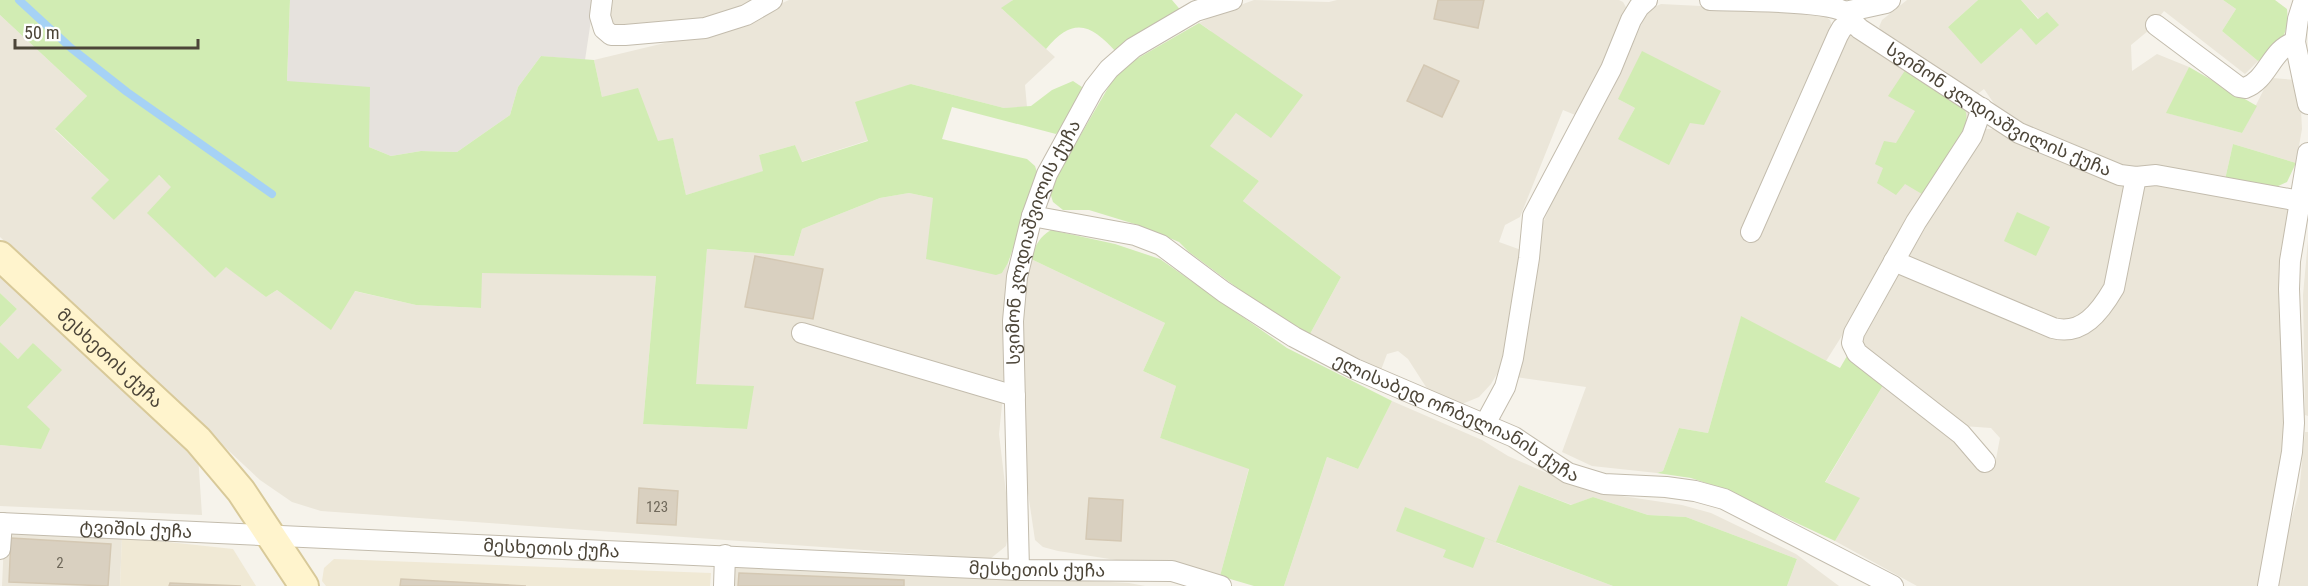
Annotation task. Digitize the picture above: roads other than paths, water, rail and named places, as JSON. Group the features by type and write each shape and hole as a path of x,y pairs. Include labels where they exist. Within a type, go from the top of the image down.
{"street":[{"path":"602,0 600,16 604,29 610,35 625,36 705,28 746,15 772,0"},
{"name":"სვიმონ კლდიაშვილის ქუჩა","path":"1018,570 1013,321 1017,277 1032,216 1047,174 1094,88 1109,69 1133,48 1196,11 1232,0"},
{"path":"1485,424 1505,387 1513,358 1529,258 1533,216 1611,69 1631,20 1639,7 1647,0"},
{"name":"სვიმონ კლდიაშვილის ქუჩა","path":"1710,0 1821,4 1848,17 2019,133 2120,175 2136,177 2156,175 2300,201"},
{"path":"1751,232 1848,17 1890,0"},
{"path":"2304,0 2295,42 2308,104"},
{"path":"2156,25 2239,87 2245,88 2258,80 2281,49 2295,42"},
{"path":"1982,108 1972,136 1916,222 1854,333 1852,343 1857,353 1961,434 1985,462"},
{"path":"2268,586 2287,482 2301,424 2289,289 2290,261 2308,153"},
{"path":"1894,261 2053,328 2066,332 2078,328 2105,304 2114,288 2136,177"},
{"name":"ელისაბედ ორბელიანის ქუჩა","path":"1032,216 1135,235 1161,245 1224,292 1294,337 1355,369 1514,437 1568,473 1604,484 1666,487 1695,491 1724,500 1893,586"},
{"name":"მესხეთის ქუჩა","path":"0,256 198,440 241,490 272,536 1018,570 1172,570 1221,586"},
{"path":"802,333 1015,396"},
{"path":"0,549 1,523"},
{"name":"ტვიშის ქუჩა","path":"1,523 272,536"},
{"path":"272,536 304,586"},
{"path":"724,586 725,555"}],"waterway":[{"path":"19,0 71,48 127,92 272,194"}]}
